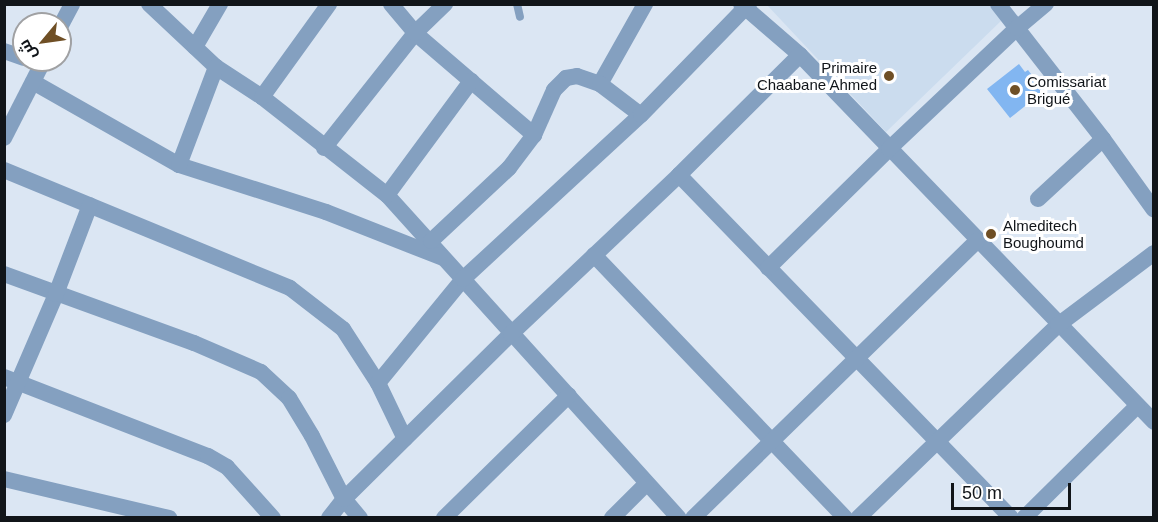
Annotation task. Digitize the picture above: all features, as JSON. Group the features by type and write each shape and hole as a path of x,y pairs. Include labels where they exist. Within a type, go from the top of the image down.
{"street":[{"path":"149,4 216,67 262,97 324,148 387,195 679,518"},
{"path":"195,47 220,4"},
{"path":"262,97 329,4"},
{"path":"391,4 415,33 534,135"},
{"path":"324,148 415,33 446,4"},
{"path":"600,84 645,4"},
{"path":"998,4 1103,139 1154,210"},
{"path":"768,268 1017,28 1046,4"},
{"path":"378,383 463,279 641,115 746,5 800,55 1058,326 1154,422"},
{"path":"329,518 344,499 511,334 679,175 800,55"},
{"path":"179,165 216,67"},
{"path":"4,138 33,82 36,72"},
{"path":"431,241 509,168 534,135 554,90 566,78 577,76 600,84 641,115"},
{"path":"387,195 471,81"},
{"path":"33,82 179,165 326,212 446,260"},
{"path":"1038,199 1103,139"},
{"path":"4,170 290,288 343,329 378,383 405,440"},
{"path":"679,175 1011,518"},
{"path":"4,415 12,380 56,294 90,205"},
{"path":"693,518 977,241"},
{"path":"858,518 1058,326 1154,253"},
{"path":"594,255 845,518"},
{"path":"4,274 194,343 261,372 289,398 312,436 344,499 360,518"},
{"path":"12,380 208,456 227,466 273,518"},
{"path":"444,518 569,396"},
{"path":"1024,518 1137,406"},
{"path":"4,479 169,518"},
{"path":"612,518 646,484"}],"lane":[{"path":"518,4 520,17"}],"shaded area":[{"name":"Primaire Chaabane Ahmed","path":"767,5 989,5 1002,20 886,132"}],"building":[{"name":"Comissariat Brigué","path":"1019,64 1025,72 1028,70 1044,91 1010,118 987,89"}],"place":[{"name":"Primaire Chaabane Ahmed","path":"889,76"},
{"name":"Comissariat Brigué","path":"1015,90"},
{"name":"Almeditech Boughoumd","path":"991,234"}]}
